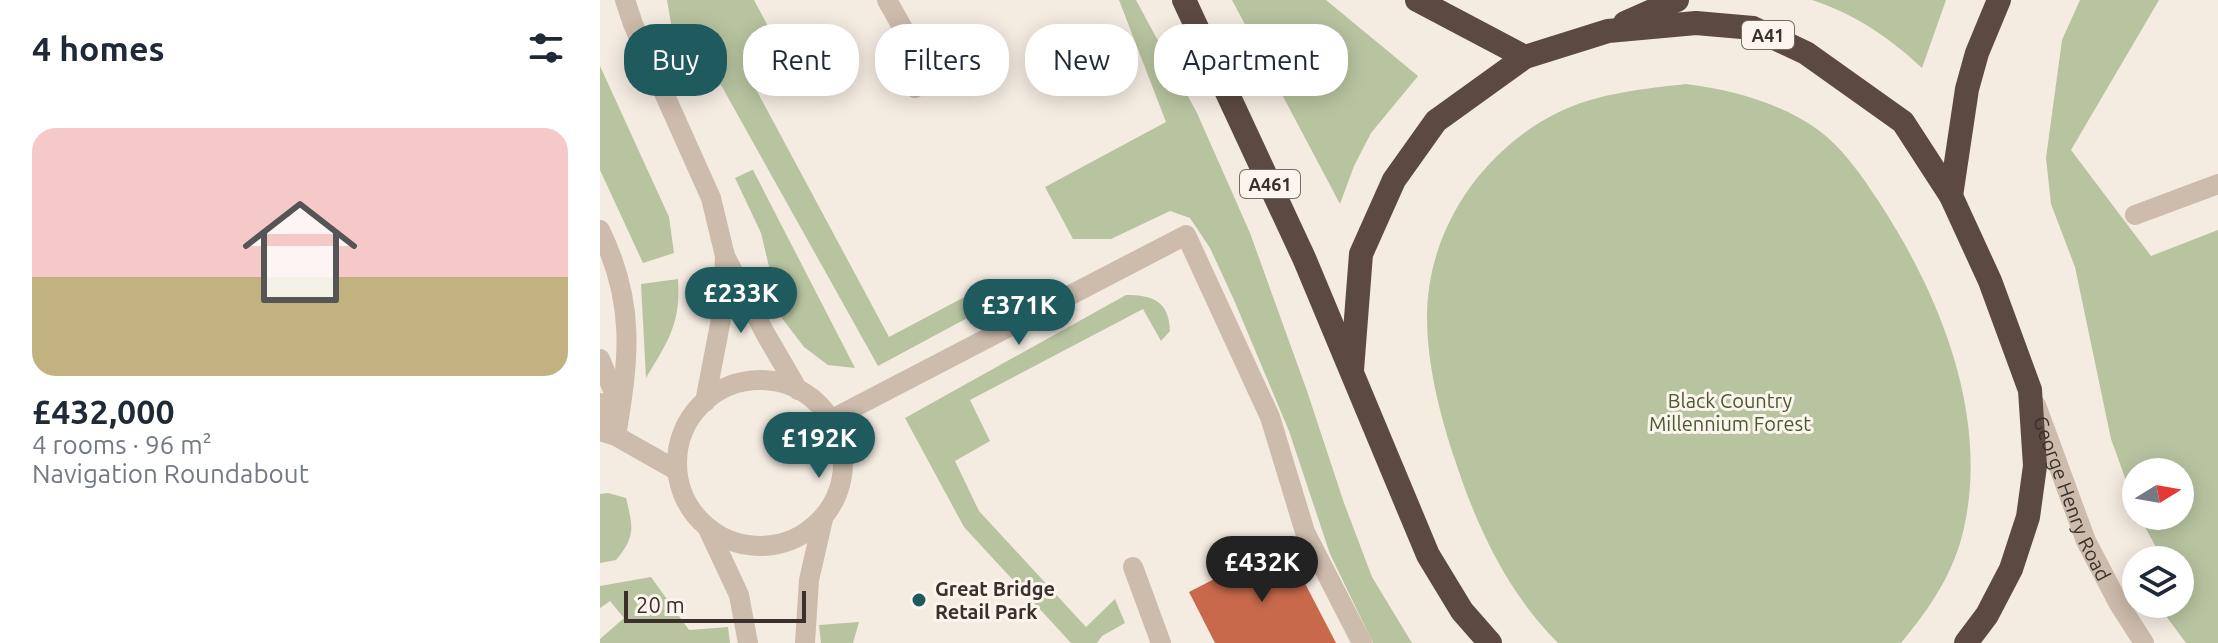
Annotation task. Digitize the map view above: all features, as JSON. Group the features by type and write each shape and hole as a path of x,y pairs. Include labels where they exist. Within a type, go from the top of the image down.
{"highway":[{"name":"A461","path":"1184,0 1304,258 1352,370"},
{"path":"1417,0 1525,57"},
{"name":"A41","path":"1490,643 1462,611 1428,555 1352,370 1361,254 1394,180 1436,121 1525,57 1608,31 1677,0"},
{"path":"1951,196 1967,89 1977,53 1999,0"},
{"name":"A41","path":"1608,31 1696,23 1753,28 1806,53 1903,122 1951,196 1990,281 2030,390 2035,466 2028,517 2011,569 1987,615 1966,643"}],"street":[{"path":"625,0 633,24"},
{"path":"633,24 635,0"},
{"path":"887,0 900,24"},
{"path":"665,96 711,198 725,256 798,390"},
{"path":"2135,215 2218,184"},
{"path":"600,230 625,297 627,359 610,405 608,433 676,470"},
{"path":"832,419 1186,235 1270,417 1305,532 1362,643"},
{"path":"705,402 722,314 725,256"},
{"path":"600,359 610,405"},
{"path":"805,643 809,580 823,519 837,496 844,470 842,444 832,419 815,399 766,379 737,382 712,394 691,415 679,441 676,470 683,497 699,521 722,539 750,547 778,545 803,535 823,519"},
{"name":"George Henry Road","path":"2030,390 2086,541 2119,604 2144,643"},
{"path":"708,528 739,595 748,643"},
{"path":"1133,567 1161,643"}],"green space":[{"path":"667,0 754,0 767,24 743,24 743,96 760,96 889,337 989,284 989,301 971,316 878,366 727,96 727,24 671,24"},
{"path":"1119,0 1136,0 1154,33 1154,91 1138,49 1138,24 1128,24"},
{"path":"1232,0 1326,0 1418,76 1371,133 1340,204 1283,96 1348,96 1348,24 1245,24"},
{"path":"1812,0 1946,0 1922,68 1871,28 1843,12"},
{"path":"2080,0 2159,0 2071,150 2151,256 2218,230 2218,643 2186,643 2167,618 2194,618 2194,546 2155,546 2147,530 2194,530 2194,458 2122,458 2122,469 2111,439 2075,267 2051,204 2046,158 2062,40"},
{"path":"600,66 669,217 674,253 643,263 600,170"},
{"name":"Black Country Millennium Forest","path":"1686,84 1771,104 1817,129 1835,145 1879,202 1901,238 1939,316 1964,400 1970,442 1970,485 1964,528 1954,560 1931,603 1901,643 1558,643 1523,602 1509,580 1484,534 1464,485 1440,408 1428,335 1429,285 1448,225 1482,172 1530,129 1557,113 1620,93"},
{"path":"1156,96 1188,96 1250,233 1372,577 1412,643 1373,643 1330,554 1289,431 1234,300 1210,248 1190,218 1170,211 1111,239 1073,239 1045,187 1166,122"},
{"path":"753,170 855,368 828,365 804,347 781,317 761,233 735,178"},
{"path":"678,279 675,320 667,342 646,378 641,284"},
{"path":"1126,295 1152,298 1163,306 1170,331 1161,341 1143,309 970,400 990,441 955,461 979,511 1086,627 1115,599 1125,623 1102,636 1097,643 1071,643 964,527 905,418"},
{"path":"600,494 626,498 631,531 627,544 616,560 600,563"},
{"path":"651,577 689,630 728,627 730,643 600,643 600,639 624,618 610,601 600,608 600,586"},
{"path":"859,622 853,643 821,643 819,625"}],"building":[{"path":"1284,543 1336,643 1215,643 1189,592"}],"place":[{"name":"Great Bridge Retail Park","path":"919,600"}]}
